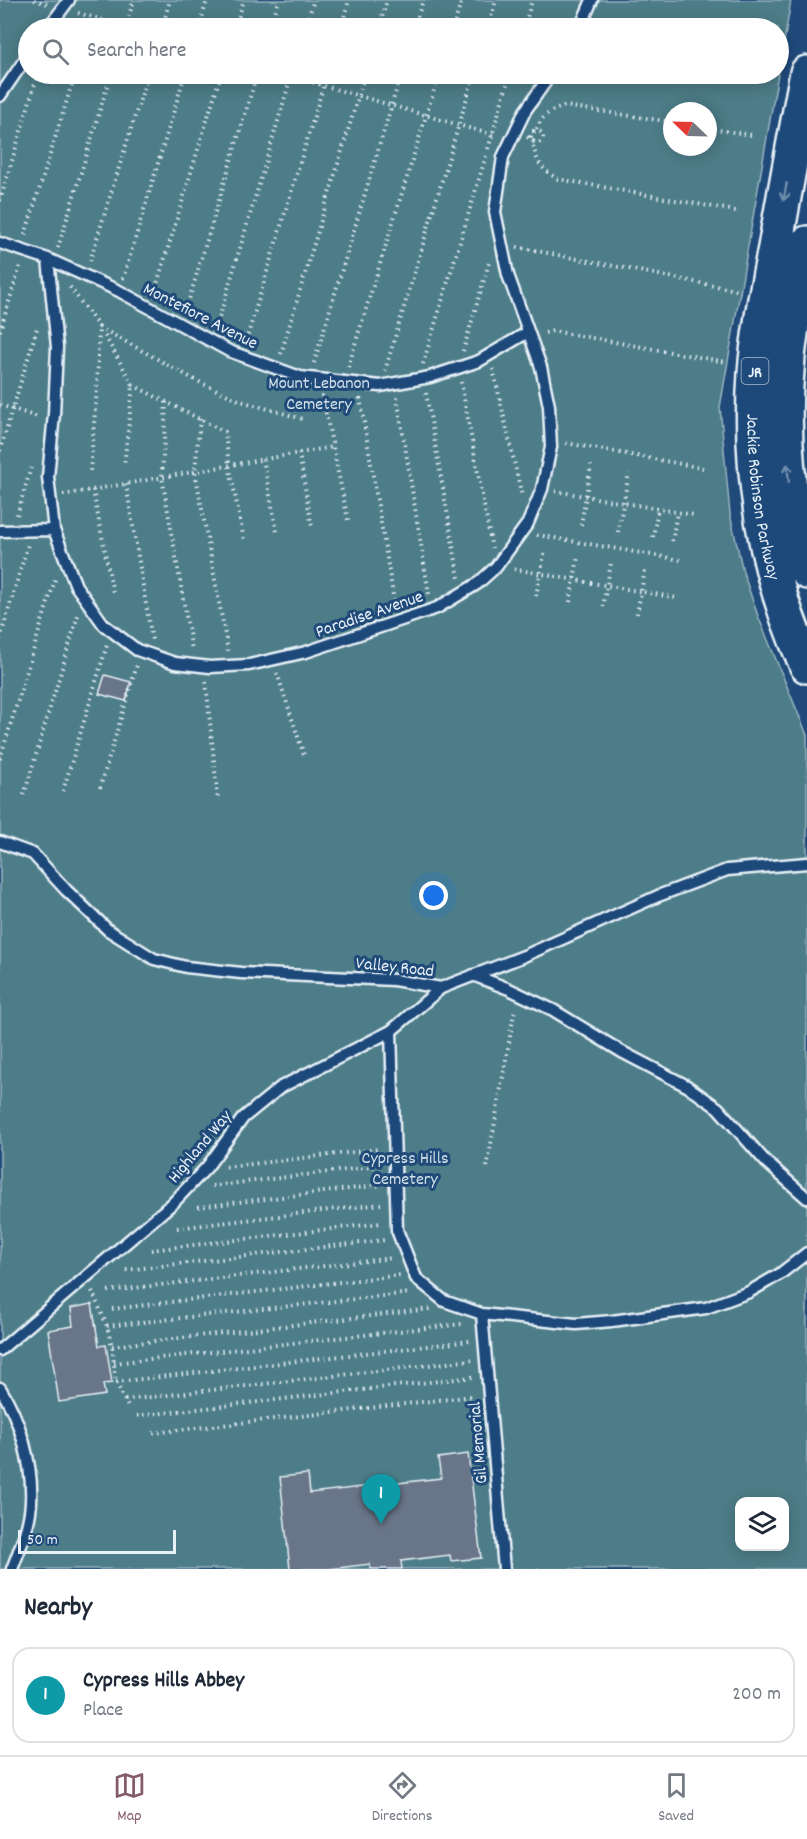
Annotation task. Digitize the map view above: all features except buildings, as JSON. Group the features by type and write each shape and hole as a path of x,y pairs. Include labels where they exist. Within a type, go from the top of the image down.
{"highway":[{"name":"Jackie Robinson Parkway","path":"807,73 758,346 753,432 755,466 770,556 782,600 807,666"},
{"name":"Jackie Robinson Parkway","path":"807,243 788,356 785,423 791,502 807,572"}],"lane":[{"path":"584,18 592,0"},
{"path":"56,18 66,4"},
{"path":"0,96 18,70"},
{"name":"Paradise Avenue","path":"51,260 57,347 54,422 48,477 54,530 76,586 104,625 141,651 175,663 231,666 249,665 306,652 431,610 477,584 496,567 525,527 542,489 551,440 549,406 541,368 508,275 495,212 503,157 525,111 544,84"},
{"name":"Montefiore Avenue","path":"0,243 51,260 119,291 212,342 242,356 300,377 380,386 394,384 458,368 529,335"},
{"path":"0,531 54,530"},
{"name":"Valley Road","path":"0,842 33,854 108,930 154,959 186,968 241,973 394,980 441,988 524,956 658,896 727,870 807,863"},
{"path":"473,975 553,1010 622,1052 687,1086 718,1108 766,1162 807,1197"},
{"name":"Highland Way","path":"0,1350 173,1203 204,1170 243,1118 281,1087 392,1031 441,988"},
{"path":"392,1031 397,1221 416,1278 444,1301 482,1318 576,1324 706,1308 749,1292 780,1274 807,1253"},
{"name":"Gil Memorial","path":"482,1318 504,1569"},
{"path":"0,1388 9,1401 22,1438 29,1473 31,1503 22,1545 12,1569"}],"path":[{"path":"128,18 134,0"},
{"path":"165,18 171,0"},
{"path":"202,18 207,0"},
{"path":"238,18 244,0"},
{"path":"273,18 279,0"},
{"path":"308,18 314,0"},
{"path":"344,18 349,0"},
{"path":"381,18 387,0"},
{"path":"417,18 423,0"},
{"path":"456,18 462,0"},
{"path":"491,18 496,0"},
{"path":"527,18 532,0"},
{"path":"66,4 100,18"},
{"path":"0,201 35,84"},
{"path":"0,331 72,84"},
{"path":"51,260 108,84"},
{"path":"86,276 145,84"},
{"path":"119,291 182,84"},
{"path":"149,308 218,84"},
{"path":"181,325 254,84"},
{"path":"212,342 288,84"},
{"path":"321,84 511,141"},
{"path":"277,369 362,84"},
{"path":"348,520 333,447 314,379 398,84"},
{"path":"343,382 437,84"},
{"path":"380,386 471,84"},
{"path":"461,593 421,379 507,84"},
{"path":"242,356 324,85"},
{"path":"663,121 565,106 549,111 541,120 536,131 531,134 536,157 544,170 558,179 736,211"},
{"path":"717,129 751,135"},
{"path":"516,130 536,131 542,133 543,138 539,143 532,141 516,130"},
{"path":"498,231 458,368 496,567 677,598"},
{"path":"501,244 741,291"},
{"path":"0,451 51,284"},
{"path":"76,294 99,327 106,333 198,381 241,400 306,420"},
{"path":"90,472 99,327"},
{"path":"529,335 553,331 726,362"},
{"path":"98,336 106,333"},
{"path":"106,333 133,385 124,466"},
{"path":"490,355 525,527 681,560"},
{"path":"357,384 397,622"},
{"path":"394,384 431,610"},
{"path":"133,385 225,432 244,540"},
{"path":"166,402 162,477 200,666 218,800"},
{"path":"0,405 54,422"},
{"path":"200,419 195,471 231,666"},
{"path":"551,440 703,468"},
{"path":"50,497 333,447"},
{"path":"299,453 312,528"},
{"path":"263,459 277,532"},
{"path":"581,525 591,465"},
{"path":"12,531 32,468"},
{"path":"618,532 629,473"},
{"path":"126,484 155,656"},
{"path":"542,489 693,515"},
{"path":"93,490 113,593"},
{"path":"653,537 658,509"},
{"path":"672,541 677,513"},
{"path":"0,639 32,530"},
{"path":"536,596 545,549"},
{"path":"0,759 63,554"},
{"path":"570,602 578,557"},
{"path":"603,608 611,563"},
{"path":"637,614 645,570"},
{"path":"24,795 83,596"},
{"path":"63,790 111,631"},
{"path":"100,788 141,651"},
{"path":"273,660 303,755"},
{"path":"487,1167 517,993"},
{"path":"204,1170 395,1147"},
{"path":"186,1189 396,1164"},
{"path":"198,1207 396,1184"},
{"path":"177,1228 397,1202"},
{"path":"151,1250 397,1221"},
{"path":"126,1270 401,1238"},
{"path":"108,1291 408,1257"},
{"path":"111,1309 414,1273"},
{"path":"86,1277 107,1326 116,1382 128,1407"},
{"path":"107,1326 431,1290"},
{"path":"112,1346 458,1306"},
{"path":"114,1363 482,1318"},
{"path":"116,1382 484,1340"},
{"path":"124,1400 486,1358"},
{"path":"137,1416 487,1375"},
{"path":"153,1433 489,1394"}],"green space":[{"path":"0,0 791,0 788,18 18,18 18,84 776,84 720,407 730,514 743,572 758,616 807,735 807,1569 0,1569"}],"place":[{"name":"Cypress Hills Abbey","path":"381,1524"}],"park label":[{"name":"Mount Lebanon Cemetery","path":"319,392"},
{"name":"Cypress Hills Cemetery","path":"405,1167"}]}
